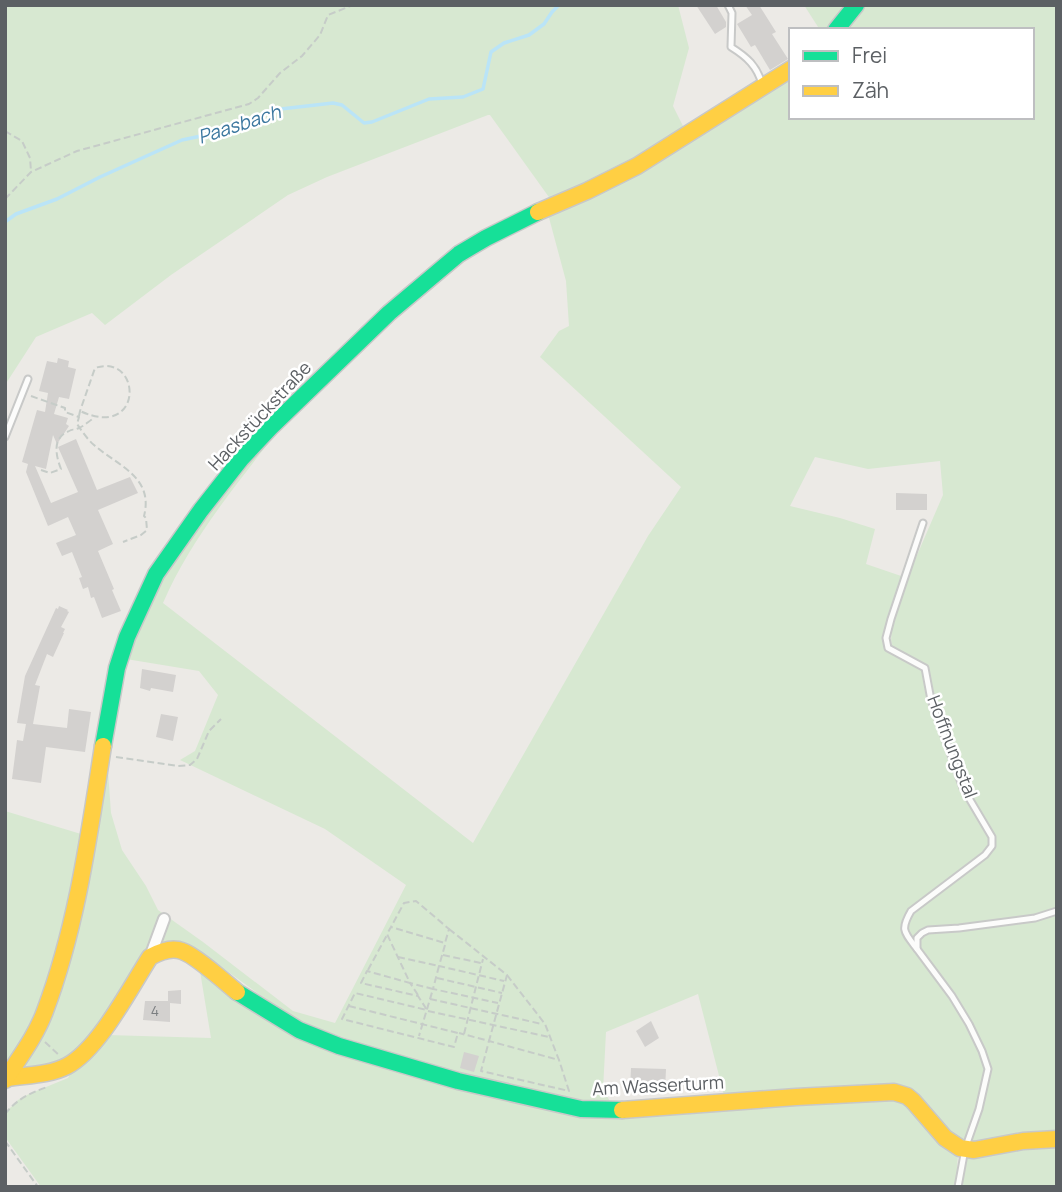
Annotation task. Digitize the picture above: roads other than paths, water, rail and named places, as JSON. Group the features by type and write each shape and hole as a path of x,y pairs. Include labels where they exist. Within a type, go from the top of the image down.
{"street":[{"path":"838,28 856,5"},
{"name":"Hackstückstraße","path":"6,1079 45,1012 68,937 85,863 117,668 127,637 156,574 201,510 241,459 270,428 389,313 460,254 499,232 637,166 789,70"},
{"path":"6,1079 69,1065 82,1055 94,1042 150,957 164,919"},
{"name":"Am Wasserturm","path":"150,957 170,950 181,950 190,954 239,993 299,1030 339,1046 458,1081 581,1110 660,1108 778,1098 894,1093 914,1101 945,1138 965,1149"},
{"path":"965,1149 1057,1139"}],"lane":[{"path":"728,5 732,13 731,47 744,55 759,71 763,87"},
{"path":"5,437 29,379"},
{"name":"Hoffnungstal","path":"917,949 904,931 904,923 911,911 985,855 992,846 992,837 963,788 931,700 925,668 888,648 886,638 891,619 923,523"},
{"path":"958,1187 965,1149 979,1109 988,1069 969,1024 917,949 917,938 928,930 1035,918 1057,911"}],"waterway":[{"name":"Paasbach","path":"5,222 16,214 57,199 182,140 225,131 272,110 333,103 342,105 364,123 429,99 463,97 483,89 491,52 504,43 529,35 544,24 559,5"}]}
